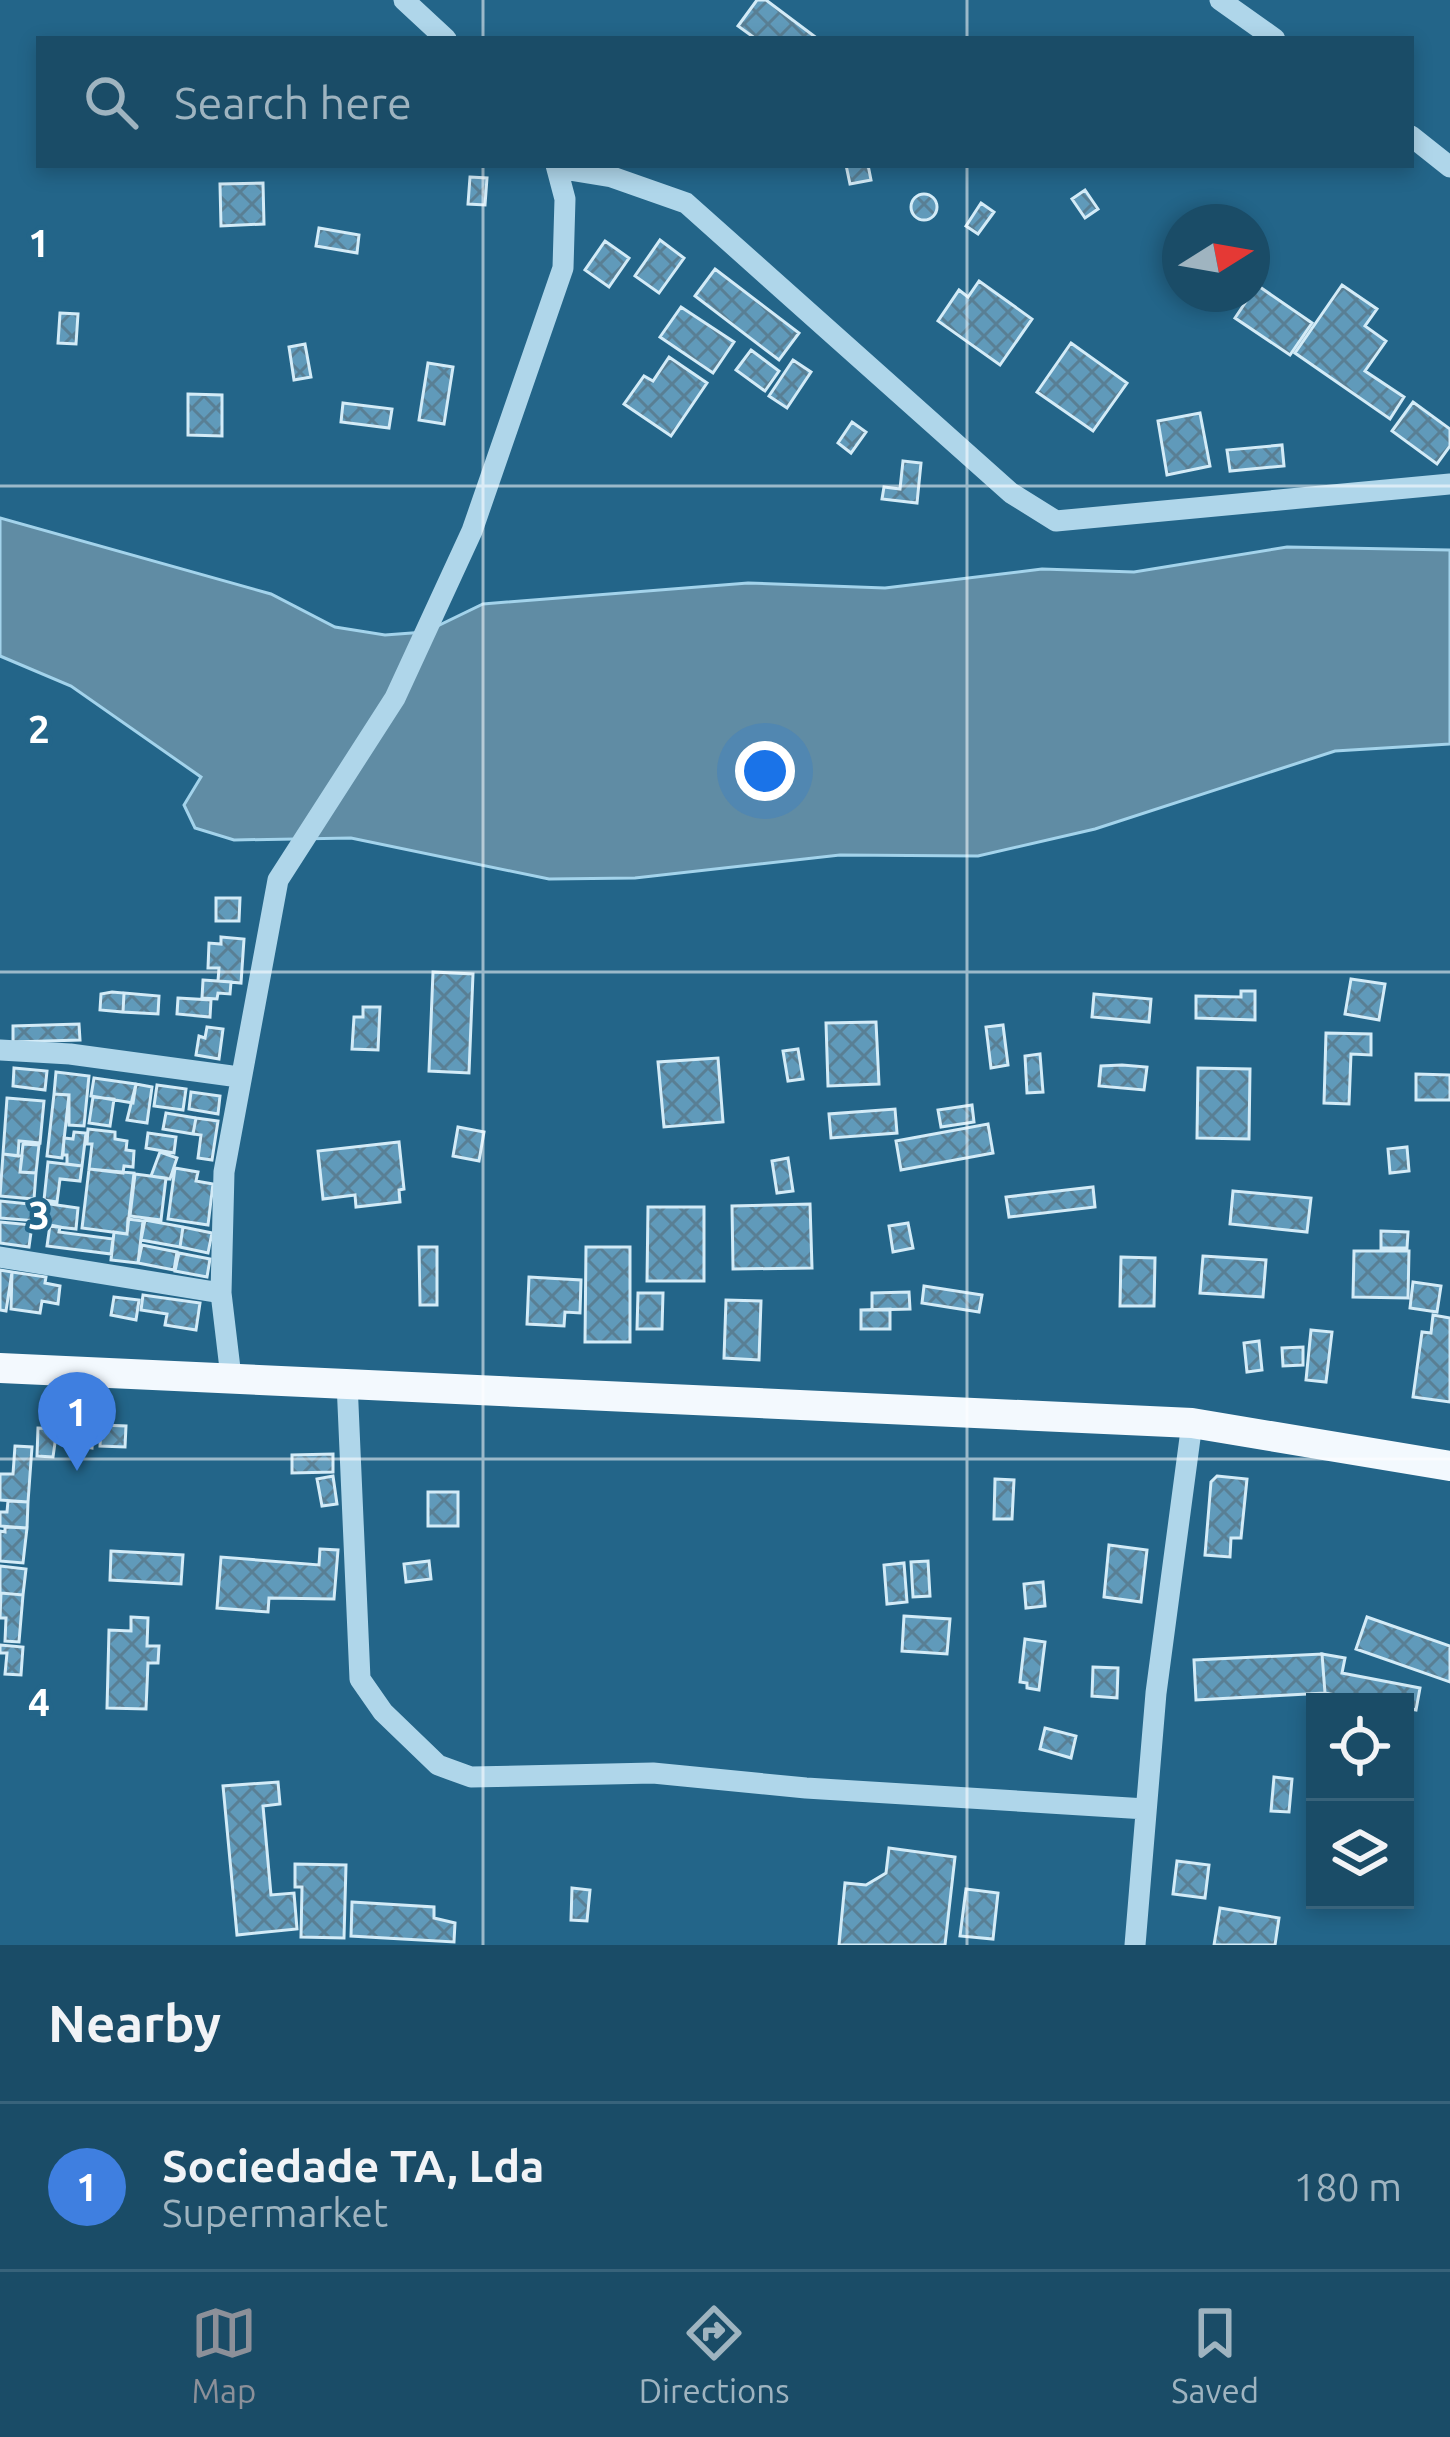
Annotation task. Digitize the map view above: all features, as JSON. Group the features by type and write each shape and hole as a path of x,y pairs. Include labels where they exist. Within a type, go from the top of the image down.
{"main road":[{"path":"0,1369 1192,1423 1450,1466"}],"street":[{"path":"404,0 443,36"},
{"path":"1220,0 1271,36"},
{"path":"1414,138 1450,167"},
{"path":"231,1377 221,1293 224,1172 278,880 395,698 472,531 563,268 565,199 557,168"},
{"path":"566,168 612,177 686,203 1011,493 1056,521 1450,484"},
{"path":"0,1050 70,1054 239,1078"},
{"path":"0,1257 221,1293"},
{"path":"347,1382 360,1679 382,1712 438,1765 471,1777 653,1772 806,1788 1146,1809"},
{"path":"1135,1945 1156,1693 1192,1423"}],"water":[{"path":"0,518 271,594 335,627 385,635 425,632 483,604 748,583 885,588 1042,569 1134,572 1287,547 1450,550 1450,744 1335,751 1095,829 978,856 840,855 635,878 549,879 351,838 234,840 195,828 184,805 201,777 71,686 0,656"}],"building":[{"path":"757,0 766,0 814,36 752,36 738,26"},
{"path":"847,168 869,168 871,180 850,184"},
{"path":"470,177 487,178 485,205 468,204"},
{"path":"263,183 264,224 221,226 220,184"},
{"path":"1085,190 1098,209 1085,218 1072,199"},
{"path":"924,194 937,207 924,220 911,207"},
{"path":"981,203 994,212 978,234 966,226"},
{"path":"319,228 359,235 357,253 316,246"},
{"path":"660,240 684,258 659,293 635,276"},
{"path":"605,241 629,258 609,287 585,270"},
{"path":"715,269 799,333 779,360 695,296"},
{"path":"979,281 1032,319 1000,365 938,321 959,290 968,297"},
{"path":"1342,285 1377,309 1365,326 1386,341 1365,371 1404,397 1390,419 1295,353"},
{"path":"1270,294 1312,323 1290,355 1235,318 1239,312 1270,312"},
{"path":"681,307 734,342 713,373 660,337"},
{"path":"60,313 78,314 76,344 58,343"},
{"path":"1071,343 1127,383 1093,431 1037,392"},
{"path":"305,344 311,377 294,380 289,347"},
{"path":"751,350 779,371 765,391 736,370"},
{"path":"669,357 707,383 671,436 624,404 644,376 653,381"},
{"path":"793,360 811,372 787,408 769,396"},
{"path":"428,363 453,367 444,424 419,420"},
{"path":"188,394 222,395 222,436 188,435"},
{"path":"1413,402 1450,429 1450,446 1437,464 1392,431"},
{"path":"343,403 392,409 389,428 341,422"},
{"path":"1200,413 1210,466 1167,475 1158,421"},
{"path":"852,422 866,432 851,453 838,443"},
{"path":"1282,445 1284,466 1230,471 1227,450"},
{"path":"903,461 921,463 917,503 882,499 884,487 900,489"},
{"path":"216,898 240,898 239,921 216,921"},
{"path":"221,937 244,939 241,983 218,981 219,968 208,968 209,943 221,944"},
{"path":"433,972 473,974 469,1073 429,1071"},
{"path":"1351,979 1385,984 1379,1020 1345,1014"},
{"path":"203,980 231,982 230,994 202,998"},
{"path":"1241,991 1255,991 1255,1020 1196,1018 1196,996 1241,997"},
{"path":"124,993 123,1012 100,1010 101,994"},
{"path":"124,993 159,996 158,1014 123,1012"},
{"path":"1094,994 1151,999 1149,1022 1092,1017"},
{"path":"178,998 211,1000 210,1017 177,1014"},
{"path":"363,1007 380,1007 378,1050 352,1049 354,1017 363,1017"},
{"path":"876,1022 879,1084 828,1086 826,1023"},
{"path":"79,1024 80,1040 13,1042 13,1026"},
{"path":"1003,1025 1008,1065 991,1068 986,1027"},
{"path":"207,1027 223,1029 219,1059 196,1055 199,1036 205,1038"},
{"path":"1326,1033 1371,1034 1371,1055 1351,1054 1349,1104 1324,1103"},
{"path":"798,1049 803,1079 788,1081 783,1051"},
{"path":"1040,1054 1043,1092 1027,1093 1025,1056"},
{"path":"718,1058 723,1122 664,1127 658,1062"},
{"path":"1101,1066 1147,1067 1144,1090 1099,1086"},
{"path":"14,1068 47,1071 45,1090 13,1086"},
{"path":"1198,1068 1250,1069 1249,1139 1197,1138"},
{"path":"56,1072 89,1076 84,1126 69,1125 69,1095 54,1094"},
{"path":"1416,1074 1450,1075 1450,1100 1416,1100"},
{"path":"94,1078 136,1084 133,1103 91,1096"},
{"path":"136,1084 152,1087 147,1123 127,1120"},
{"path":"157,1085 186,1089 183,1110 154,1106"},
{"path":"191,1092 220,1096 218,1114 189,1109"},
{"path":"54,1094 69,1095 62,1158 47,1156"},
{"path":"93,1097 114,1099 110,1126 89,1123"},
{"path":"7,1098 44,1101 40,1143 19,1141 18,1156 3,1154"},
{"path":"972,1105 974,1122 941,1127 938,1110"},
{"path":"895,1109 897,1133 831,1138 829,1114"},
{"path":"166,1113 196,1118 193,1134 163,1129"},
{"path":"196,1118 218,1121 212,1160 198,1158 201,1135 193,1134"},
{"path":"988,1124 993,1153 901,1170 896,1141"},
{"path":"458,1127 484,1132 479,1161 453,1156"},
{"path":"88,1129 115,1132 115,1139 127,1141 126,1150 134,1151 133,1167 124,1166 123,1173 89,1169 92,1144 87,1144"},
{"path":"74,1132 86,1133 82,1166 67,1164 67,1155 63,1155 64,1138 73,1139"},
{"path":"148,1133 176,1137 174,1153 146,1148"},
{"path":"399,1142 404,1189 399,1190 400,1202 356,1207 355,1195 323,1199 318,1151"},
{"path":"23,1144 39,1145 36,1173 20,1172"},
{"path":"1407,1147 1409,1171 1390,1173 1388,1149"},
{"path":"160,1152 177,1158 170,1179 151,1176"},
{"path":"3,1154 22,1156 20,1172 36,1173 34,1199 0,1196"},
{"path":"788,1158 793,1191 777,1193 772,1161"},
{"path":"48,1162 82,1166 80,1181 60,1179 57,1202 44,1200"},
{"path":"175,1168 198,1172 196,1181 213,1184 208,1225 168,1219"},
{"path":"89,1169 134,1173 127,1234 82,1228"},
{"path":"135,1174 166,1178 161,1220 130,1216"},
{"path":"1093,1187 1095,1207 1009,1217 1006,1197"},
{"path":"1233,1191 1311,1198 1307,1232 1230,1224"},
{"path":"0,1201 39,1205 37,1221 0,1218"},
{"path":"43,1203 78,1208 76,1229 40,1225"},
{"path":"810,1204 812,1268 733,1269 732,1206"},
{"path":"648,1207 704,1207 704,1281 647,1281"},
{"path":"128,1219 143,1221 138,1263 111,1260 114,1232 127,1234"},
{"path":"145,1220 183,1227 180,1247 141,1240"},
{"path":"0,1222 32,1225 29,1247 0,1243"},
{"path":"908,1223 913,1248 893,1252 889,1226"},
{"path":"50,1225 60,1227 59,1232 113,1239 111,1254 47,1246"},
{"path":"183,1227 212,1233 208,1253 180,1247"},
{"path":"1381,1231 1408,1232 1407,1248 1381,1248"},
{"path":"142,1245 177,1252 174,1270 138,1263"},
{"path":"419,1247 437,1247 437,1305 420,1305"},
{"path":"586,1247 630,1247 630,1342 585,1342"},
{"path":"1354,1251 1409,1251 1408,1298 1353,1297"},
{"path":"179,1253 210,1259 207,1277 175,1271"},
{"path":"1203,1256 1266,1260 1263,1297 1200,1293"},
{"path":"1121,1257 1155,1258 1154,1306 1120,1306"},
{"path":"0,1270 12,1272 6,1311 0,1310"},
{"path":"12,1272 46,1277 45,1283 60,1286 58,1304 42,1301 40,1313 11,1309"},
{"path":"529,1277 581,1280 580,1313 565,1312 564,1326 527,1324"},
{"path":"1413,1282 1441,1286 1437,1312 1410,1308"},
{"path":"924,1286 982,1295 979,1312 922,1303"},
{"path":"909,1292 910,1309 872,1310 872,1293"},
{"path":"638,1293 663,1293 662,1329 637,1329"},
{"path":"143,1295 200,1303 196,1330 165,1325 167,1314 141,1310"},
{"path":"114,1297 139,1300 136,1320 111,1315"},
{"path":"726,1300 761,1301 759,1360 724,1358"},
{"path":"890,1309 890,1329 861,1329 861,1310"},
{"path":"1433,1315 1450,1318 1450,1402 1413,1397 1422,1332 1431,1333"},
{"path":"1311,1330 1332,1332 1326,1382 1306,1380"},
{"path":"1259,1341 1262,1370 1247,1372 1244,1343"},
{"path":"1303,1347 1303,1365 1283,1366 1282,1348"},
{"path":"101,1425 126,1426 125,1447 100,1446"},
{"path":"67,1427 77,1427 77,1435 81,1428 93,1428 92,1448 67,1444"},
{"path":"38,1428 57,1429 53,1457 37,1456"},
{"path":"15,1446 32,1447 28,1502 0,1500 0,1474 13,1474"},
{"path":"333,1454 333,1472 292,1473 292,1455"},
{"path":"333,1476 337,1504 322,1506 317,1479"},
{"path":"1217,1476 1247,1479 1241,1538 1231,1538 1230,1557 1205,1555 1211,1482"},
{"path":"995,1479 1014,1480 1012,1519 994,1519"},
{"path":"428,1492 458,1492 458,1526 428,1526"},
{"path":"8,1501 28,1502 27,1528 0,1526 0,1512 7,1512"},
{"path":"5,1527 27,1528 23,1563 0,1561 0,1531 5,1532"},
{"path":"1109,1545 1147,1550 1141,1602 1104,1597"},
{"path":"320,1549 338,1550 334,1599 269,1598 268,1612 217,1608 221,1557 319,1565"},
{"path":"111,1551 183,1555 181,1584 110,1580"},
{"path":"429,1561 431,1579 406,1582 404,1564"},
{"path":"928,1561 930,1596 913,1597 911,1562"},
{"path":"904,1563 907,1602 887,1604 884,1565"},
{"path":"0,1566 26,1569 23,1595 0,1593"},
{"path":"1043,1582 1045,1606 1026,1608 1024,1584"},
{"path":"1,1593 23,1595 19,1642 5,1641"},
{"path":"904,1616 950,1619 947,1654 902,1651"},
{"path":"131,1617 148,1618 147,1646 159,1646 158,1663 148,1663 146,1709 107,1708 109,1630 131,1631"},
{"path":"1367,1617 1450,1646 1450,1682 1356,1649"},
{"path":"1025,1639 1045,1642 1039,1690 1020,1682"},
{"path":"0,1645 23,1647 21,1675 5,1674 7,1653 0,1653"},
{"path":"1322,1654 1325,1693 1196,1700 1194,1660"},
{"path":"1322,1654 1345,1658 1342,1673 1420,1688 1416,1710 1414,1693 1325,1693"},
{"path":"1093,1667 1118,1668 1117,1698 1092,1696"},
{"path":"1045,1728 1076,1736 1071,1758 1040,1749"},
{"path":"1274,1777 1292,1779 1289,1812 1271,1811"},
{"path":"278,1782 280,1804 263,1806 271,1895 294,1893 297,1929 237,1935 223,1786"},
{"path":"889,1848 955,1857 945,1945 839,1945 845,1883 866,1885 886,1873"},
{"path":"1177,1861 1209,1865 1205,1898 1173,1894"},
{"path":"295,1864 346,1865 344,1938 301,1937 302,1887 295,1887"},
{"path":"572,1888 590,1890 587,1921 571,1920"},
{"path":"966,1889 998,1893 993,1939 960,1936"},
{"path":"352,1902 434,1907 434,1918 455,1923 454,1942 351,1936"},
{"path":"1220,1908 1279,1918 1275,1945 1214,1945"}],"place":[{"name":"Sociedade TA, Lda","path":"77,1471"}]}
